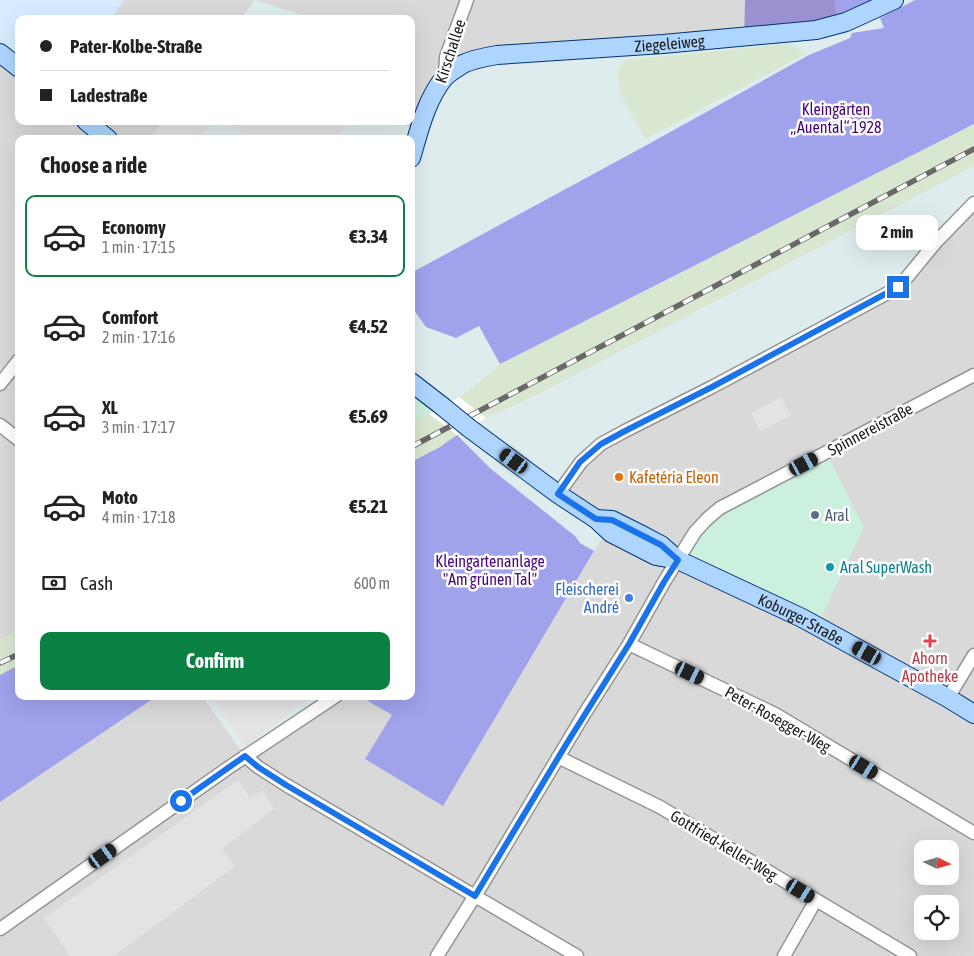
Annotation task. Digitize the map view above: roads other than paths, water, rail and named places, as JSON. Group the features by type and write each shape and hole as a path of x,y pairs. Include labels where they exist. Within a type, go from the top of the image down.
{"main road":[{"name":"Ziegeleiweg","path":"445,77 463,64 478,58 497,55 670,43 816,30 846,22 894,0"},
{"path":"0,54 15,65"},
{"name":"Kirschallee","path":"415,146 426,112 434,94 445,77"},
{"path":"91,125 103,135"},
{"name":"Koburger Straße","path":"415,385 558,494 596,519 612,520 642,535 661,545 678,560 802,618 974,714"}],"street":[{"name":"Kirschallee","path":"445,77 446,57 467,0"},
{"path":"558,494 580,462 601,444 898,287 936,242 974,203"},
{"path":"1,380 15,364"},
{"name":"Spinnereistraße","path":"437,956 629,644 664,582 695,532 707,519 720,508 974,375"},
{"path":"0,425 15,437"},
{"name":"Peter-Rosegger-Weg","path":"629,644 775,714 974,833"},
{"path":"948,698 974,655"},
{"path":"0,930 245,756 330,700"},
{"path":"245,756 286,785 577,956"},
{"name":"Gottfried-Keller-Weg","path":"558,757 660,807 910,956"},
{"path":"784,956 816,900"}],"railway":[{"path":"415,445 974,149"},
{"path":"0,663 15,656"}],"place":[{"name":"Kafetéria Eleon","path":"619,477"},
{"name":"Aral","path":"815,515"},
{"name":"Aral SuperWash","path":"830,567"},
{"name":"Fleischerei André","path":"629,598"},
{"name":"Ahorn Apotheke","path":"930,641"}],"park label":[{"name":"Kleingärten „Auental“ 1928","path":"836,118"},
{"name":"Kleingartenanlage \"Am grünen Tal\"","path":"490,570"}]}
